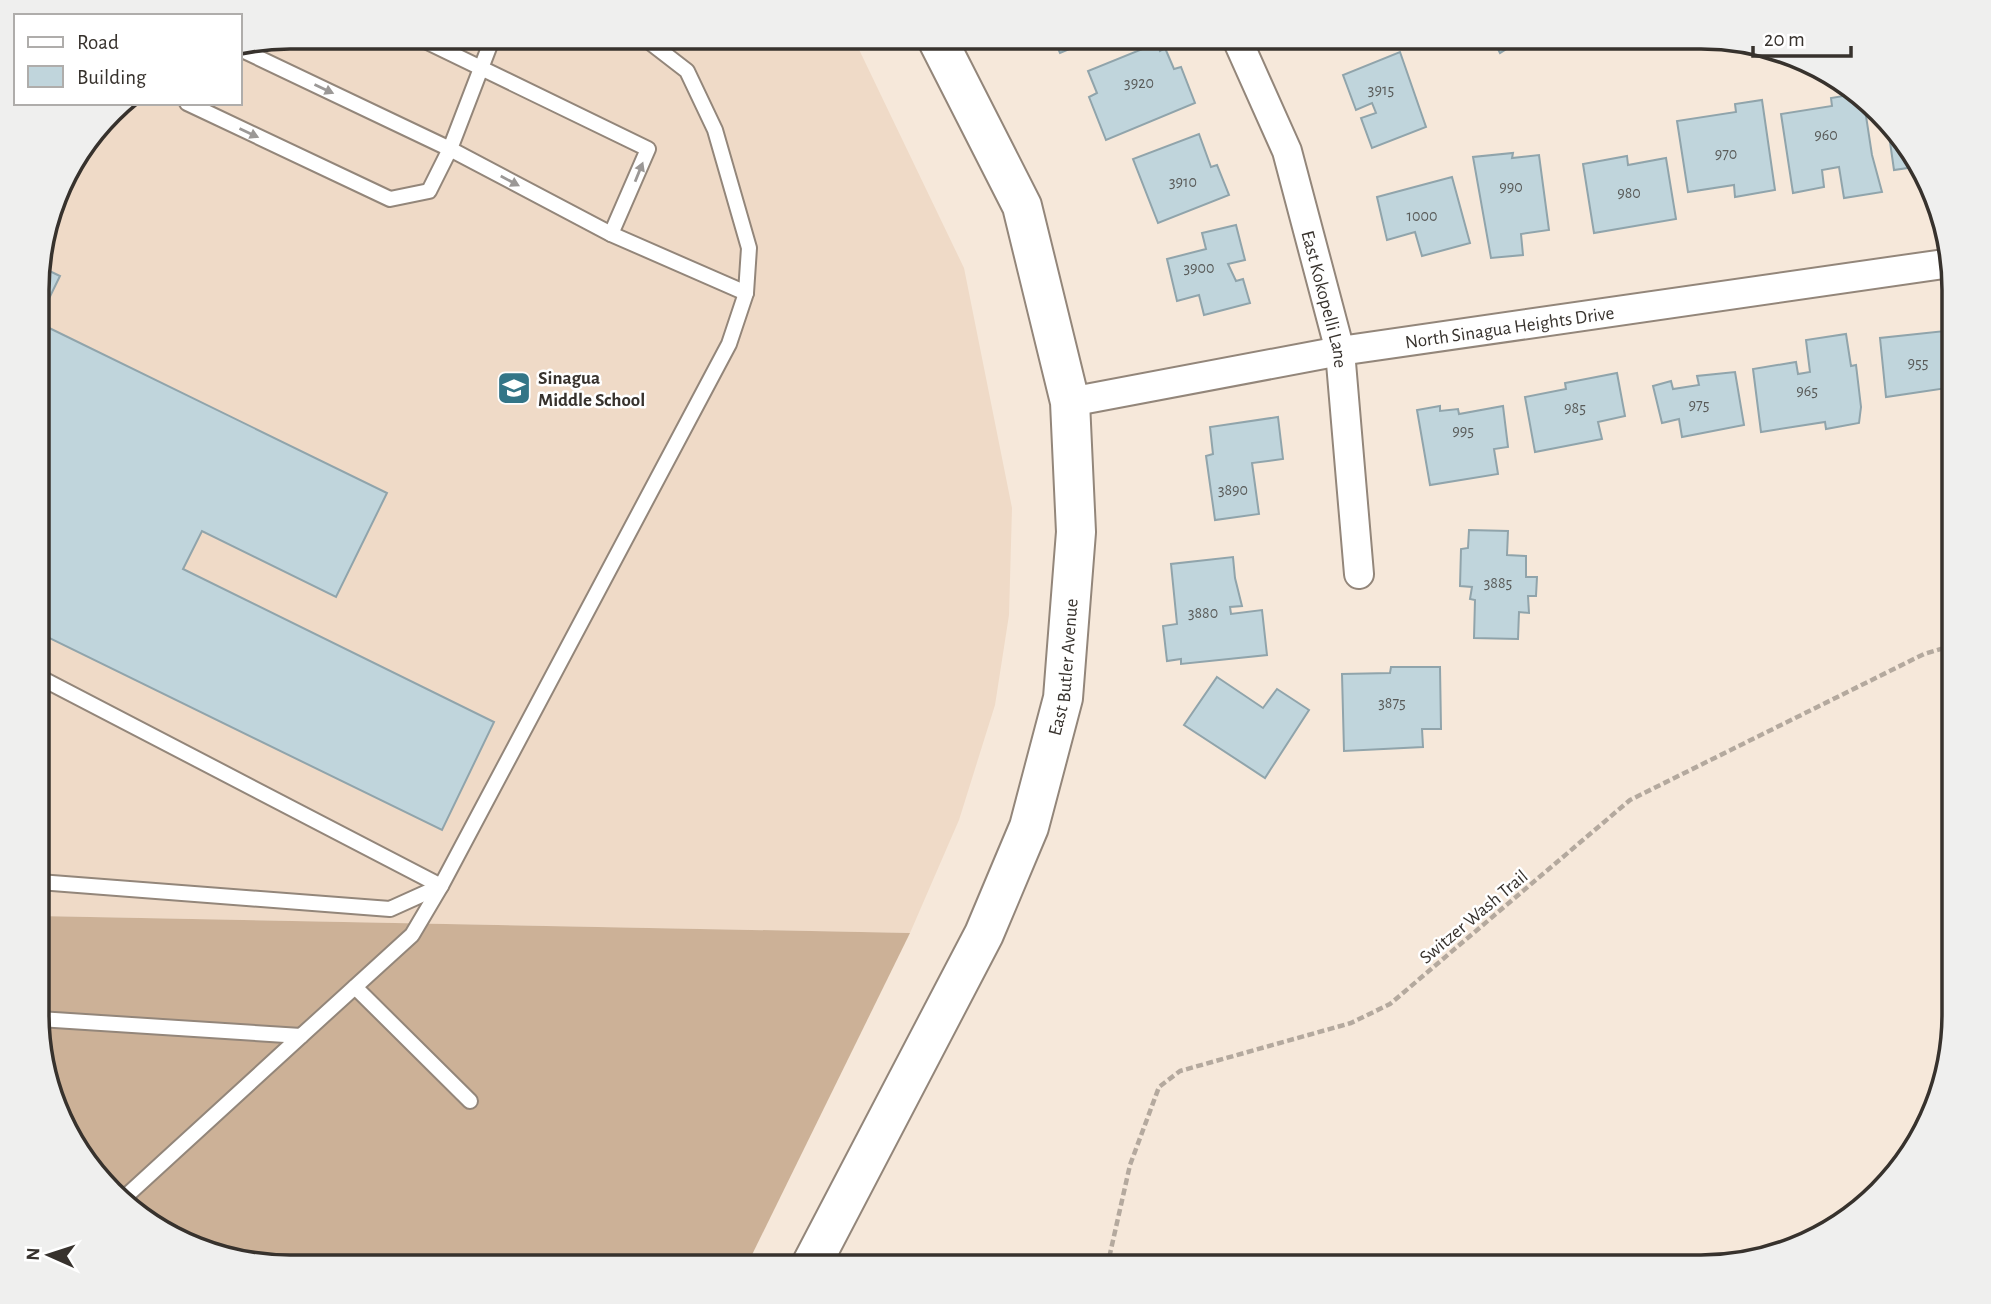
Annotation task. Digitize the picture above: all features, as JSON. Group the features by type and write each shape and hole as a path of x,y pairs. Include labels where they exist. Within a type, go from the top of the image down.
{"street":[{"name":"East Butler Avenue","path":"816,1255 984,934 1029,827 1063,698 1076,532 1070,401 1022,206 942,49"},
{"name":"East Kokopelli Lane","path":"1241,49 1287,151 1340,351 1359,574"},
{"name":"North Sinagua Heights Drive","path":"1070,401 1340,351 1940,265"}],"lane":[{"path":"442,49 648,149 611,234"},
{"path":"191,105 390,199 429,191 450,149 488,49"},
{"path":"129,1193 412,935 442,886 729,344 746,293 748,248 715,130 687,71 659,49"},
{"path":"248,53 450,149 611,234 746,293"},
{"path":"49,682 442,886"},
{"path":"49,883 390,909 442,886"},
{"path":"355,987 470,1101"},
{"path":"49,1020 301,1036"}],"path":[{"name":"Switzer Wash Trail","path":"1110,1254 1130,1165 1159,1087 1180,1071 1351,1023 1390,1004 1630,800 1924,654 1941,649"}],"shaded area":[{"name":"Sinagua Middle School","path":"859,49 964,268 1012,508 1009,615 995,705 959,820 910,933 49,916 51,259 67,198 81,170 109,131 131,109 136,105 242,105 242,54 259,51"},
{"path":"49,916 910,933 752,1255 290,1255 228,1247 184,1230 156,1214 131,1195 99,1161 67,1106 51,1045"}],"building":[{"path":"1142,49 1165,49 1174,69 1181,67 1195,103 1106,140 1089,97 1097,93 1088,71"},
{"path":"1400,52 1426,127 1372,148 1361,118 1376,113 1372,103 1356,110 1343,75"},
{"path":"1843,96 1866,115 1872,155 1882,192 1844,198 1839,167 1822,170 1824,187 1793,193 1781,114 1832,106 1831,98"},
{"path":"1762,100 1775,190 1735,197 1734,185 1688,192 1677,121 1736,112 1735,104"},
{"path":"1199,134 1211,167 1217,165 1229,195 1158,223 1133,159"},
{"path":"1890,141 1909,168 1894,170"},
{"path":"1513,153 1512,158 1539,155 1549,230 1521,234 1523,255 1491,258 1473,157"},
{"path":"1627,156 1628,165 1666,158 1676,219 1594,233 1583,164"},
{"path":"1452,177 1470,243 1422,256 1415,232 1387,240 1377,197"},
{"path":"1236,225 1245,260 1228,264 1236,281 1243,279 1250,303 1204,315 1199,295 1177,301 1167,259 1206,249 1202,233"},
{"path":"50,271 60,276 49,299"},
{"path":"49,328 387,493 336,597 202,531 183,569 494,722 442,830 49,638"},
{"path":"1941,331 1941,389 1886,397 1880,338"},
{"path":"1846,334 1851,366 1856,365 1861,407 1859,423 1826,429 1825,422 1761,432 1753,369 1796,362 1798,374 1810,372 1806,340"},
{"path":"1735,372 1744,425 1682,437 1679,419 1662,423 1653,386 1671,381 1673,389 1699,385 1697,376"},
{"path":"1617,373 1625,416 1598,422 1602,439 1535,452 1525,397 1566,389 1565,383"},
{"path":"1440,406 1440,411 1458,409 1459,414 1503,406 1508,447 1494,449 1498,474 1430,485 1417,410"},
{"path":"1278,417 1283,459 1252,463 1259,514 1215,520 1206,456 1213,454 1210,427"},
{"path":"1469,530 1508,531 1507,555 1526,556 1526,577 1537,577 1536,596 1528,596 1529,613 1519,612 1518,639 1474,638 1475,600 1470,599 1472,587 1460,586 1461,549 1468,548"},
{"path":"1233,557 1242,606 1230,607 1231,614 1262,610 1267,655 1181,664 1181,659 1167,661 1163,626 1177,624 1171,564"},
{"path":"1391,667 1440,667 1441,729 1422,729 1423,747 1344,751 1342,674 1390,673"},
{"path":"1217,677 1263,708 1277,689 1309,710 1265,778 1184,725"}],"place":[{"name":"Sinagua Middle School","path":"514,388"}]}
